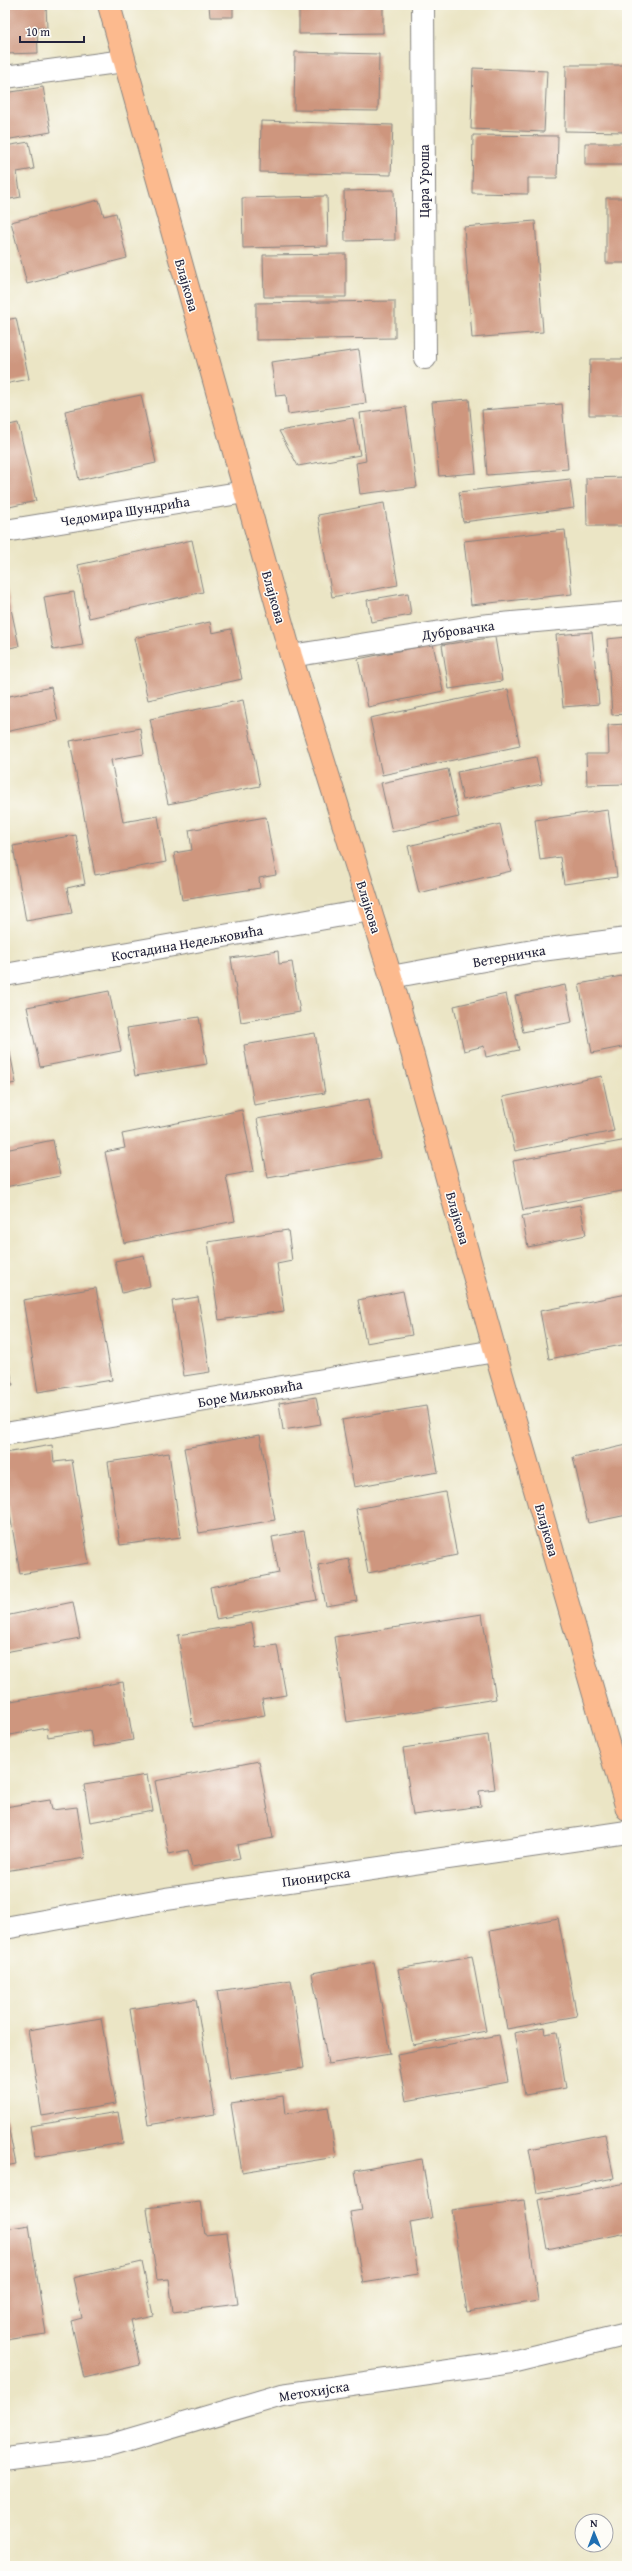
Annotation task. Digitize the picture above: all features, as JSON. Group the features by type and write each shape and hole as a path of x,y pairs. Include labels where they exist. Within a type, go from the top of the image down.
{"main road":[{"name":"Влајкова","path":"109,5 291,656 391,976 495,1351 627,1809"}],"street":[{"name":"Цара Уроша","path":"423,5 425,358"},
{"path":"5,77 124,61"},
{"name":"Чедомира Шундрића","path":"5,531 245,492"},
{"name":"Дубровачка","path":"291,656 479,626 627,613"},
{"name":"Костадина Недељковића","path":"5,975 370,910"},
{"name":"Ветерничка","path":"391,976 533,951 627,939"},
{"name":"Боре Миљковића","path":"5,1434 495,1351"},
{"name":"Пионирска","path":"5,1928 166,1899 627,1832"},
{"name":"Метохијска","path":"5,2459 108,2446 282,2395 512,2362 627,2334"}],"building":[{"path":"5,5 46,5 47,28 37,28 38,53 5,54"},
{"path":"209,5 233,5 233,17 210,17"},
{"path":"299,5 383,5 383,33 299,34"},
{"path":"295,52 379,54 378,111 294,110"},
{"path":"566,65 627,65 627,132 565,131"},
{"path":"473,68 547,71 544,132 471,129"},
{"path":"43,87 51,132 5,140 5,93"},
{"path":"261,121 393,125 391,175 260,172"},
{"path":"473,135 558,136 557,178 528,178 528,194 472,193"},
{"path":"29,142 34,169 17,172 21,197 5,200 5,146"},
{"path":"585,143 627,143 627,165 585,165"},
{"path":"394,190 395,240 345,241 344,191"},
{"path":"327,196 328,246 243,248 242,198"},
{"path":"606,198 627,198 627,263 606,263"},
{"path":"99,200 104,216 116,213 127,258 27,284 11,222"},
{"path":"535,221 543,332 472,338 464,227"},
{"path":"346,254 346,297 264,297 263,255"},
{"path":"395,301 395,338 256,340 256,303"},
{"path":"16,318 29,379 5,384 5,320"},
{"path":"359,350 366,403 288,414 286,395 276,396 271,362"},
{"path":"590,359 627,359 627,415 589,415"},
{"path":"141,395 156,463 79,480 65,411"},
{"path":"469,399 476,473 439,476 432,402"},
{"path":"562,404 568,469 487,475 482,410"},
{"path":"406,407 417,487 360,494 356,463 366,461 360,413"},
{"path":"353,418 360,455 298,466 279,431"},
{"path":"18,423 36,501 5,508 5,426"},
{"path":"627,477 627,526 587,526 586,478"},
{"path":"570,479 574,508 463,522 459,492"},
{"path":"384,503 398,585 332,597 318,515"},
{"path":"565,530 572,594 471,605 464,541"},
{"path":"192,540 203,592 89,618 78,565"},
{"path":"5,581 19,646 5,649"},
{"path":"74,592 83,645 53,650 44,597"},
{"path":"408,593 411,615 371,622 367,600"},
{"path":"210,622 212,633 231,629 242,679 148,700 134,638"},
{"path":"592,632 599,704 563,707 556,635"},
{"path":"495,637 502,681 449,689 442,645"},
{"path":"627,637 627,714 612,715 607,639"},
{"path":"433,644 443,691 368,707 358,659"},
{"path":"51,687 58,721 5,732 5,697"},
{"path":"508,689 520,746 382,775 370,718"},
{"path":"243,700 260,786 168,804 150,719"},
{"path":"627,724 627,784 587,785 586,754 609,754 608,725"},
{"path":"140,728 144,754 111,760 123,822 158,816 166,862 95,875 70,741"},
{"path":"536,757 542,784 463,800 457,772"},
{"path":"448,769 459,817 392,832 381,783"},
{"path":"608,810 617,877 564,884 560,857 540,860 535,820"},
{"path":"266,817 276,875 259,878 260,888 182,900 174,853 192,850 189,830"},
{"path":"500,824 511,871 419,893 408,846"},
{"path":"76,835 85,884 67,888 72,913 26,921 13,846"},
{"path":"278,951 279,964 292,962 300,1012 241,1022 231,958"},
{"path":"627,975 627,1046 592,1053 579,984"},
{"path":"565,985 572,1022 523,1032 515,996"},
{"path":"109,991 121,1051 40,1067 27,1007"},
{"path":"506,994 519,1050 486,1057 484,1046 464,1051 454,1006"},
{"path":"199,1017 207,1064 135,1076 127,1028"},
{"path":"5,1028 16,1083 5,1085"},
{"path":"315,1033 325,1093 254,1105 244,1045"},
{"path":"602,1076 614,1131 515,1151 503,1097"},
{"path":"369,1099 380,1158 268,1178 257,1119"},
{"path":"242,1110 254,1171 226,1176 235,1221 124,1243 105,1152 125,1148 122,1134"},
{"path":"53,1140 60,1176 5,1187 5,1150"},
{"path":"627,1140 627,1190 523,1210 513,1161"},
{"path":"580,1205 586,1235 528,1247 522,1216"},
{"path":"288,1230 292,1261 277,1264 284,1311 219,1320 208,1242"},
{"path":"144,1255 150,1286 122,1293 115,1261"},
{"path":"96,1288 112,1380 38,1392 23,1300"},
{"path":"403,1291 412,1335 366,1343 358,1300"},
{"path":"627,1294 627,1344 549,1359 540,1311"},
{"path":"198,1297 210,1372 184,1376 172,1301"},
{"path":"5,1345 13,1385 5,1386"},
{"path":"316,1397 321,1424 283,1430 279,1403"},
{"path":"426,1406 438,1472 354,1487 342,1420"},
{"path":"260,1435 275,1520 199,1533 184,1448"},
{"path":"52,1445 54,1462 72,1460 89,1563 20,1574 5,1484 5,1453"},
{"path":"627,1445 627,1515 588,1523 573,1457"},
{"path":"169,1453 181,1537 120,1545 108,1462"},
{"path":"445,1492 457,1555 368,1573 356,1509"},
{"path":"304,1531 317,1600 216,1619 210,1587 279,1573 272,1537"},
{"path":"349,1559 357,1601 326,1606 318,1565"},
{"path":"73,1602 80,1638 5,1652 5,1616"},
{"path":"482,1614 496,1699 347,1722 334,1637"},
{"path":"252,1623 256,1648 277,1645 286,1695 262,1699 265,1715 193,1727 178,1635"},
{"path":"123,1682 133,1740 93,1747 90,1730 48,1737 47,1728 5,1736 5,1702"},
{"path":"488,1735 495,1789 479,1791 481,1806 413,1815 403,1748"},
{"path":"259,1761 273,1838 237,1845 240,1858 192,1867 188,1850 169,1854 155,1781"},
{"path":"147,1775 153,1811 90,1822 84,1785"},
{"path":"50,1800 52,1810 77,1807 85,1858 5,1871 5,1807"},
{"path":"558,1918 577,2016 507,2029 490,1931"},
{"path":"472,1956 486,2031 413,2045 398,1969"},
{"path":"374,1962 390,2054 328,2064 312,1973"},
{"path":"291,1980 304,2068 230,2079 217,1991"},
{"path":"196,1999 215,2114 148,2125 130,2009"},
{"path":"101,2018 116,2104 42,2116 28,2030"},
{"path":"544,2027 545,2034 557,2032 566,2088 525,2095 514,2033"},
{"path":"499,2035 508,2082 406,2101 397,2054"},
{"path":"283,2096 285,2114 328,2107 336,2157 242,2172 231,2104"},
{"path":"5,2111 16,2164 5,2166"},
{"path":"118,2112 123,2143 35,2157 30,2126"},
{"path":"605,2134 614,2178 537,2193 529,2149"},
{"path":"422,2159 432,2218 410,2222 418,2274 363,2283 350,2212 362,2210 355,2171"},
{"path":"626,2183 627,2233 547,2249 538,2200"},
{"path":"524,2200 538,2301 467,2312 452,2210"},
{"path":"200,2201 205,2235 227,2233 238,2304 173,2312 169,2279 157,2280 147,2208"},
{"path":"29,2225 46,2334 5,2340 5,2229"},
{"path":"142,2262 153,2315 130,2320 140,2365 84,2378 71,2321 82,2318 73,2278"}]}
